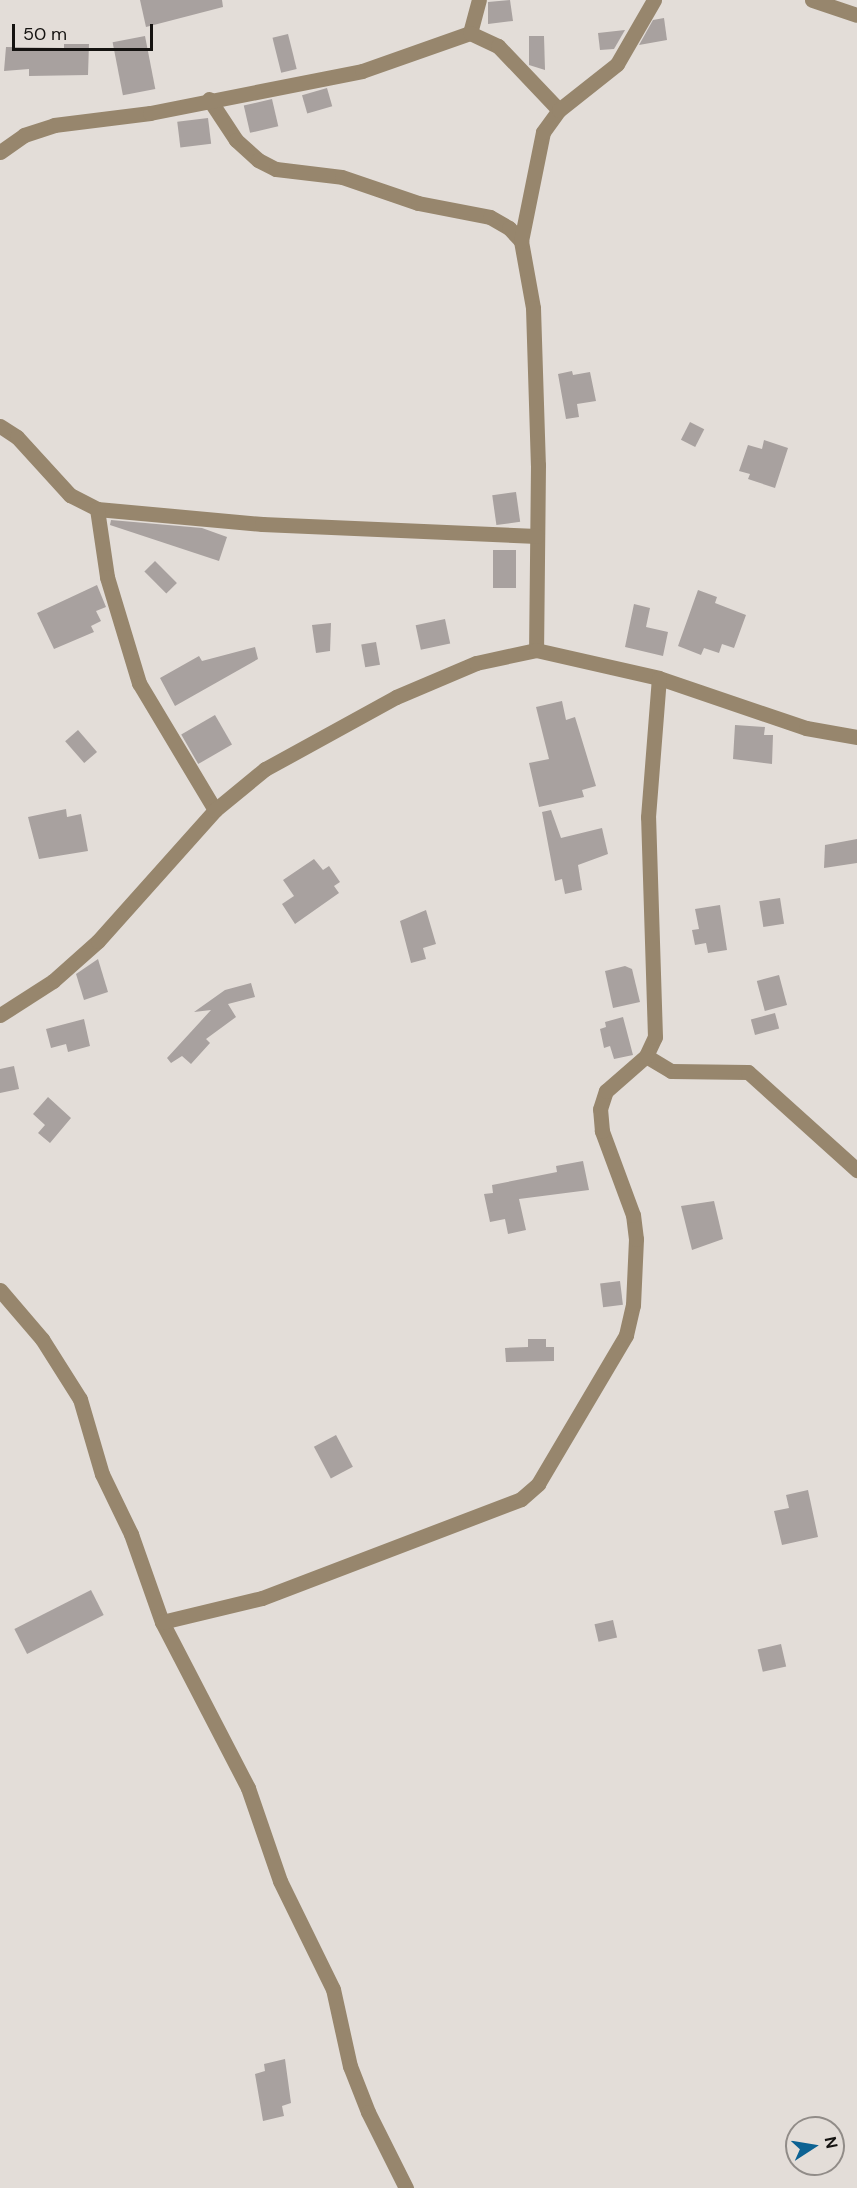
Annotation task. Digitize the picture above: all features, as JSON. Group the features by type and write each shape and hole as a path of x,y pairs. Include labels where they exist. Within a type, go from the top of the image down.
{"street":[{"path":"470,33 479,0"},
{"path":"536,650 537,536 533,308 521,241 543,132 559,110 617,64 633,43 654,0"},
{"path":"812,0 857,15"},
{"path":"0,152 24,135 54,125 362,71 470,33 498,46 559,110"},
{"path":"209,99 236,140 258,160 276,169 342,177 418,203 490,217 509,228 521,241"},
{"path":"0,426 17,437 70,495 97,509 262,524 537,536"},
{"path":"97,509 107,577 139,683 214,810"},
{"path":"0,1015 53,981 98,941 214,810 265,770 396,698 476,663 536,650 659,678 806,728 857,737"},
{"path":"162,1622 218,1612 302,1584 521,1499 538,1484 626,1335 633,1305 636,1239 633,1215 602,1131 600,1109 617,1078 646,1056 655,1037 657,1016 648,817 659,678"},
{"path":"646,1056 671,1071 748,1072 857,1170"},
{"path":"0,1290 42,1339 80,1398 102,1474 131,1534 162,1622 248,1788 280,1881 333,1989 350,2066 368,2112 406,2188"}],"building":[{"path":"140,0 222,0 223,7 146,27"},
{"path":"510,0 513,21 488,24 488,2"},
{"path":"664,18 667,40 639,45 653,20"},
{"path":"625,30 614,49 600,50 598,33"},
{"path":"288,34 297,69 281,73 272,38"},
{"path":"145,36 155,89 123,95 113,42"},
{"path":"529,36 544,36 545,70 529,65"},
{"path":"64,44 89,44 88,75 29,76 29,69 4,71 6,47 64,48"},
{"path":"327,88 332,106 307,113 302,95"},
{"path":"272,99 278,126 250,133 244,106"},
{"path":"208,118 211,144 180,148 177,122"},
{"path":"572,371 573,375 590,372 596,401 577,404 579,417 566,419 558,374"},
{"path":"690,422 704,429 695,447 681,440"},
{"path":"764,440 788,448 775,488 748,479 750,474 739,471 748,445 762,449"},
{"path":"516,492 520,522 496,525 492,495"},
{"path":"111,520 202,528 227,537 219,561 110,525"},
{"path":"493,550 516,550 516,588 493,588"},
{"path":"155,561 177,583 166,594 144,572"},
{"path":"97,585 106,607 96,611 101,621 91,626 94,632 54,649 37,613"},
{"path":"698,590 717,597 715,603 746,615 734,648 722,644 719,653 704,648 701,655 678,646"},
{"path":"634,604 650,608 646,627 668,632 663,656 625,647"},
{"path":"445,619 450,643 421,650 416,625"},
{"path":"331,623 330,651 316,653 312,625"},
{"path":"376,642 380,665 365,667 361,645"},
{"path":"255,647 258,659 175,706 160,678 199,656 202,661"},
{"path":"562,701 566,720 575,717 596,786 582,790 584,797 539,807 529,763 549,759 536,707"},
{"path":"215,715 232,744 198,764 181,734"},
{"path":"735,725 765,727 764,735 773,735 772,764 733,759"},
{"path":"78,730 97,752 84,763 65,741"},
{"path":"66,809 67,817 81,814 88,851 39,859 28,817"},
{"path":"551,810 561,838 602,828 608,854 578,865 582,890 565,894 562,879 555,881 542,812"},
{"path":"857,839 857,863 824,868 825,845"},
{"path":"314,859 323,870 329,866 340,882 334,886 339,893 295,924 282,904 294,896 283,880"},
{"path":"780,898 784,924 763,927 759,901"},
{"path":"720,905 727,950 708,953 706,943 695,945 692,930 699,929 695,909"},
{"path":"426,910 436,944 423,948 426,959 411,963 400,921"},
{"path":"98,959 108,992 84,1000 76,974"},
{"path":"625,966 632,969 640,1002 613,1008 605,971"},
{"path":"779,975 787,1005 765,1011 757,981"},
{"path":"251,983 255,997 228,1004 236,1017 206,1039 210,1043 191,1064 182,1056 171,1063 167,1058 211,1010 194,1012 225,990"},
{"path":"775,1013 779,1028 755,1035 751,1019"},
{"path":"623,1017 633,1055 614,1059 610,1046 604,1048 600,1029 606,1027 605,1022"},
{"path":"84,1019 90,1046 68,1052 66,1044 51,1048 46,1029"},
{"path":"14,1066 19,1089 0,1093 0,1069"},
{"path":"48,1097 71,1118 50,1143 38,1133 45,1125 33,1114"},
{"path":"583,1161 589,1190 519,1199 526,1230 508,1234 505,1219 490,1222 484,1194 493,1193 492,1185 557,1172 556,1166"},
{"path":"714,1201 723,1239 692,1250 681,1206"},
{"path":"620,1281 623,1305 603,1307 600,1283"},
{"path":"528,1339 546,1339 546,1347 554,1347 554,1361 506,1362 505,1348 528,1347"},
{"path":"336,1435 353,1467 331,1479 314,1447"},
{"path":"808,1490 818,1537 782,1545 774,1511 789,1508 786,1495"},
{"path":"91,1590 104,1615 27,1654 14,1629"},
{"path":"613,1620 617,1638 599,1642 594,1624"},
{"path":"781,1644 786,1666 763,1672 758,1649"},
{"path":"285,2059 291,2103 282,2106 284,2116 263,2121 255,2074 265,2071 264,2064"}]}
